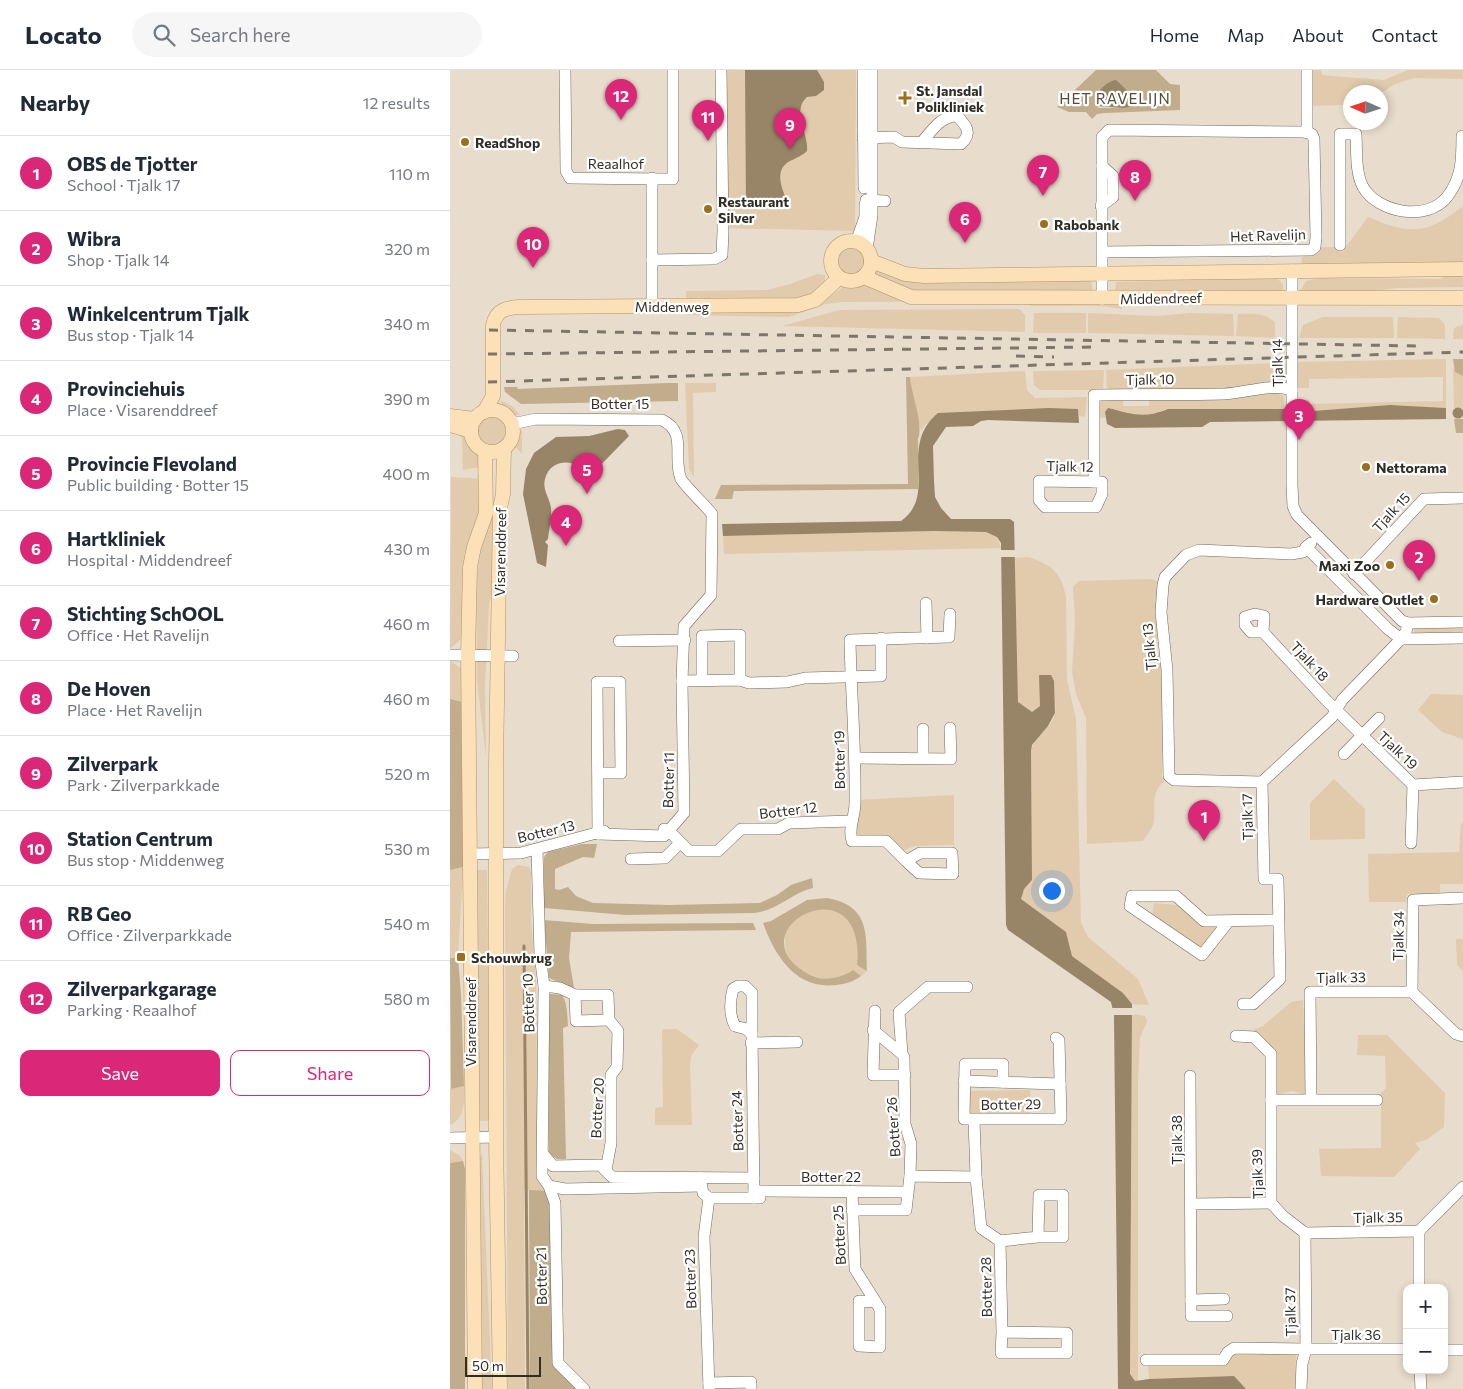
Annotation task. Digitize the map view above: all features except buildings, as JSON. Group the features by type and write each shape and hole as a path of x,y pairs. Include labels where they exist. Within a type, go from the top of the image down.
{"main road":[{"path":"850,241 864,251 868,272 864,277 851,282 839,278 831,266 832,254 838,245 850,241"},
{"name":"Middendreef","path":"864,251 913,276 1103,275 1462,268"},
{"name":"Middendreef","path":"864,277 911,297 1102,299 1463,298"},
{"name":"Middenweg","path":"492,396 493,325 498,313 508,308 798,305 815,300 839,278"},
{"path":"492,396 499,411 512,424 512,437 504,448 492,453 474,444 476,420 492,396"},
{"path":"450,425 476,420 499,411"},
{"path":"450,416 476,420"},
{"name":"Visarenddreef","path":"500,1389 496,1137 497,854 500,508 503,494 504,448"},
{"name":"Visarenddreef","path":"475,1389 471,1137 468,655 470,567 474,547 486,513 485,451"}],"street":[{"name":"Reaalhof","path":"565,70 566,171 570,178 674,179 673,70"},
{"path":"652,260 720,258 723,250 721,70"},
{"path":"863,70 868,138"},
{"path":"864,251 871,231 868,200 868,138 872,70"},
{"name":"Het Ravelijn","path":"1102,252 1311,250 1315,247 1314,139 1312,134 1307,132 1307,70"},
{"path":"1102,299 1101,206 1113,196 1113,176 1102,166 1102,137 1108,130 1307,132"},
{"path":"1340,245 1340,134 1356,134 1358,166 1363,186 1377,200 1389,208 1402,211 1433,208 1446,198 1462,166 1462,136"},
{"path":"868,138 894,137 902,142 921,143"},
{"name":"Reaalhof","path":"652,178 652,306"},
{"path":"868,200 885,201"},
{"name":"Tjalk 14","path":"1292,270 1293,506 1297,515 1354,574 1402,620 1408,623"},
{"name":"Tjalk 10","path":"1098,482 1094,395 1225,394 1278,386 1292,390"},
{"name":"Botter 15","path":"512,424 536,419 652,418 666,422 674,428 677,436 678,468 681,480 712,514 713,556"},
{"name":"Tjalk 12","path":"1039,481 1098,482 1102,494 1096,507 1046,507 1039,500 1039,481"},
{"name":"Tjalk 15","path":"1354,574 1424,500 1463,498"},
{"path":"1318,536 1306,547 1388,629 1401,639 1463,638"},
{"name":"Tjalk 13","path":"1262,782 1174,780 1169,776 1166,670 1161,612 1163,585 1165,578 1186,555 1199,550 1291,554 1303,552 1306,547"},
{"name":"Botter 11","path":"669,831 684,813 682,681 685,640 684,626 712,595 713,556"},
{"path":"926,603 927,638"},
{"name":"Botter 19","path":"906,861 886,841 852,841 850,832 855,806 855,758 850,677 850,640 950,637 950,614"},
{"path":"1408,623 1463,622"},
{"name":"Tjalk 17","path":"1243,1004 1253,1004 1280,979 1278,879 1264,879 1262,782 1332,717 1342,700 1401,639 1406,632 1408,623"},
{"name":"Tjalk 18","path":"1263,632 1337,709"},
{"path":"702,680 702,636 740,635 740,680"},
{"path":"682,681 740,680 749,682 787,682 800,678 881,676 881,638"},
{"path":"619,640 685,640"},
{"path":"450,655 513,656"},
{"path":"598,773 621,773 620,682 597,682 598,834 664,836 669,831"},
{"name":"Tjalk 19","path":"1337,709 1413,785 1412,843"},
{"name":"Tjalk 19","path":"1344,754 1379,718"},
{"path":"923,728 923,758"},
{"path":"855,758 951,759 950,728"},
{"name":"Tjalk 19","path":"1413,785 1463,782"},
{"name":"Botter 12","path":"669,831 689,851 718,851 741,829 778,829 789,823 851,821"},
{"name":"Botter 13","path":"470,854 497,854 537,850 598,834"},
{"path":"631,859 664,858 680,843"},
{"name":"Botter 10","path":"537,850 540,946 544,986 544,1155"},
{"path":"1228,922 1202,955 1130,906 1132,896 1176,896 1204,921 1278,920"},
{"path":"1148,918 1148,903 1151,897"},
{"name":"Tjalk 34","path":"1412,992 1413,900 1463,898"},
{"name":"Botter 20","path":"544,986 560,988 575,996 608,995 609,1020 618,1031 617,1067 611,1075 610,1178"},
{"name":"Botter 26","path":"906,1210 911,1144 905,1124 905,1075 899,1012 928,987 967,987"},
{"name":"Tjalk 33","path":"1311,1100 1310,992 1412,992"},
{"path":"1412,992 1456,1034 1463,1036"},
{"path":"575,996 576,1021 609,1020"},
{"path":"874,1011 873,1075 905,1075"},
{"path":"873,1030 902,1054"},
{"name":"Tjalk 39","path":"1236,1036 1254,1036 1271,1054 1272,1204 1283,1216 1304,1233"},
{"name":"Botter 24","path":"754,1195 751,1038 797,1042"},
{"name":"Botter 29","path":"1003,1082 1002,1064 965,1064 964,1119 1061,1119 1059,1040 1056,1038"},
{"name":"Tjalk 38","path":"1190,1076 1192,1316 1227,1316"},
{"name":"Botter 29","path":"964,1081 1060,1084"},
{"path":"1271,1100 1377,1100"},
{"path":"910,1176 976,1177 974,1120"},
{"path":"450,1138 496,1137"},
{"path":"544,1155 553,1166 600,1165 610,1178"},
{"name":"Botter 21","path":"544,1155 542,1176 550,1186 555,1203 558,1363 584,1389"},
{"name":"Botter 28","path":"976,1177 981,1228 1000,1241 1038,1237"},
{"path":"550,1186 564,1189 610,1178 700,1182 754,1178"},
{"path":"700,1182 703,1193 709,1198"},
{"name":"Tjalk 35","path":"1304,1233 1419,1231 1463,1186"},
{"name":"Botter 22","path":"852,1200 907,1192"},
{"name":"Botter 22","path":"709,1198 754,1195 852,1200 906,1210"},
{"name":"Botter 23","path":"709,1198 704,1237 709,1386 751,1382 751,1389"},
{"name":"Botter 25","path":"852,1200 855,1269 875,1302"},
{"path":"1191,1204 1272,1204"},
{"path":"1419,1231 1419,1284"},
{"name":"Tjalk 37","path":"1146,1360 1224,1360 1228,1352 1234,1348 1306,1349 1304,1233"},
{"name":"Botter 28","path":"1000,1241 1001,1353 1067,1353 1067,1333 1002,1332"},
{"path":"1192,1300 1224,1300"},
{"path":"1301,1389 1302,1364 1306,1349"},
{"name":"Tjalk 36","path":"1306,1349 1403,1349"},
{"path":"1448,1350 1463,1350"},
{"path":"1420,1374 1420,1389"}],"shaded area":[{"path":"725,70 856,70 855,231 725,228"},
{"path":"745,70 817,70 824,82 824,90 816,96 807,97 802,103 800,116 807,151 790,161 781,170 782,189 790,205 746,205"},
{"path":"1096,70 1156,70 1170,84 1180,85 1180,110 1105,113 1097,114 1092,119 1086,112 1069,112 1057,107","holes":["1110,82 1123,108 1098,108 1096,95"]},
{"path":"1309,70 1321,70 1322,75 1384,80 1408,70 1463,70 1463,79 1414,78 1395,84 1388,88 1388,85 1343,85 1343,105 1309,106"},
{"path":"1116,80 1135,98 1135,106 1123,108 1096,106 1097,94 1100,90 1108,83"},
{"path":"1463,206 1463,263 1301,267 1302,257 1314,254 1319,247 1337,247 1342,252 1368,217 1396,227 1418,229 1439,222"},
{"path":"851,248 861,252 865,262 861,272 851,276 841,272 837,262 841,252"},
{"path":"876,267 922,283 1091,280 1093,293 910,293 873,274"},
{"path":"1450,273 1463,273 1463,287 1397,288 1340,295 1301,290 1306,281 1319,278 1440,279"},
{"path":"817,274 825,275 825,282 806,298 686,301 686,291 767,290"},
{"path":"1278,279 1283,285 1283,294 1115,293 1116,282"},
{"path":"864,284 886,291 1034,302 1122,305 1122,309 1103,306 1032,306 1018,301 842,302 826,304 789,317 686,315 686,311 822,302 842,288"},
{"path":"1019,309 1025,315 1025,332 782,326 839,310"},
{"path":"1034,313 1086,313 1086,333 1033,333"},
{"path":"1088,313 1156,316 1190,313 1233,314 1234,336 1088,333"},
{"path":"1238,314 1258,314 1271,319 1275,323 1275,338 1236,336"},
{"path":"1323,317 1393,317 1394,338 1299,338 1303,325"},
{"path":"1398,317 1439,318 1445,325 1445,339 1397,338"},
{"path":"1463,325 1463,339 1453,339 1454,328"},
{"path":"1446,359 1446,408 1390,405 1313,411 1299,410 1300,400 1309,400 1310,404 1443,401 1443,377 1309,379 1309,388 1297,388 1296,362"},
{"path":"1453,359 1463,359 1463,376 1455,372"},
{"path":"1276,363 1276,382 1230,389 1107,390 1106,370"},
{"path":"1279,363 1286,363 1286,377 1279,382"},
{"path":"1453,364 1454,369 1463,376 1463,408 1454,408"},
{"path":"1104,370 1103,390 1040,390 1034,385 1033,371"},
{"path":"1025,371 1027,390 1035,398 1087,397 1085,417 1079,416 1078,409 926,424 921,431 910,389 910,377"},
{"path":"906,377 910,377 919,425 918,489 734,491 732,499 715,499 721,485 908,484"},
{"path":"678,383 678,401 521,404 505,392 504,387 517,387 518,389"},
{"path":"685,383 716,383 716,392 693,393 694,477 689,469"},
{"path":"1277,392 1284,397 1284,409 1168,409 1138,415 1105,412 1106,417 1097,418 1099,403 1102,400 1123,399 1123,406 1149,406 1149,398"},
{"path":"499,400 512,406 520,415 510,414"},
{"path":"1390,405 1446,408 1446,419 1210,422 1202,427 1115,428 1107,424 1105,412 1108,408 1144,415 1168,409 1284,409 1313,411"},
{"path":"1458,407 1464,413 1458,419 1452,413"},
{"path":"1049,408 1078,409 1079,423 988,420 981,421 973,426 946,427 933,446 935,497 941,508 951,519 1010,519 1014,522 1018,702 1032,712 1040,706 1039,675 1051,675 1054,681 1055,713 1048,726 1032,745 1031,751 1032,880 1024,889 1021,899 1066,932 1072,956 1123,993 1132,1004 1130,1374 1135,1381 1234,1376 1246,1389 1118,1389 1114,1015 1111,1002 1008,930 1006,925 1001,543 997,537 986,532 934,531 723,536 722,524 901,521 912,510 917,498 920,440 926,426 938,413"},
{"path":"492,417 502,421 506,431 502,441 492,445 482,441 478,431 482,421"},
{"path":"1454,419 1463,419 1463,433 1456,433"},
{"path":"453,429 469,439 477,454 480,467 463,470 462,438"},
{"path":"618,429 625,430 629,436 589,477 579,466 566,463 553,466 548,472 544,483 550,504 551,520 548,539 545,542 548,545 546,567 537,563 523,494 526,469 534,453 556,437 589,436"},
{"path":"522,430 522,454 511,442 514,435"},
{"path":"451,477 484,479 484,497 463,579 461,639 450,649"},
{"path":"492,483 495,584 489,604 485,686 486,757 477,680 476,581"},
{"path":"934,531 986,532 997,537 1001,548 724,554 723,536"},
{"path":"1029,557 1044,563 1058,575 1066,597 1067,680 1076,719 1081,923 1088,937 1138,979 1149,1005 1132,1004 1123,993 1072,956 1066,932 1021,899 1024,888 1032,880 1031,751 1035,741 1050,724 1055,714 1054,681 1040,698 1040,706 1032,712 1018,703 1015,558"},
{"path":"1149,579 1158,581 1157,651 1162,664 1162,775 1164,782 1155,795 1154,822 1143,841 1087,844 1086,718 1076,694 1072,672 1075,623 1073,587 1079,581"},
{"path":"1463,628 1463,634 1414,635 1414,629"},
{"path":"450,661 462,669 462,702 450,699"},
{"path":"1431,694 1463,695 1463,739 1442,732 1418,710"},
{"path":"450,699 462,702 463,867 450,870"},
{"path":"1334,779 1365,809 1365,839 1310,840 1310,803"},
{"path":"954,795 954,845 914,846 903,851 857,840 854,820 857,800"},
{"path":"1461,823 1463,823 1463,884 1440,884 1440,894 1407,894 1406,902 1369,902 1368,854 1459,852"},
{"path":"582,844 597,844 594,858 583,857 555,869 555,889 559,890 568,887 576,896 593,903 670,905 760,903 777,895 791,885 812,878 813,888 805,890 770,909 754,913 626,915 544,908 544,857 548,852"},
{"path":"518,865 529,867 531,872 531,920 536,979 538,1176 543,1188 551,1191 524,1190 525,1389 508,1389 505,908 506,891 512,869"},
{"path":"463,867 458,958 450,958 450,870"},
{"path":"476,870 487,870 490,1118 487,1121 480,1121"},
{"path":"827,898 841,902 852,908 859,915 866,934 867,971 857,965 854,933 842,915 825,910 807,913 791,924 784,940 789,958 810,975 826,979 843,975 853,970 861,976 855,980 836,985 822,985 809,982 798,976 781,958 763,923 771,921 807,900"},
{"path":"1154,903 1178,905 1199,925 1215,926 1216,928 1200,950 1152,916"},
{"path":"810,910 834,910 848,920 857,941 857,965 867,971 861,976 853,970 843,976 821,978 810,976 793,963 787,953 785,942 786,930 792,922"},
{"path":"544,920 593,924 753,923 756,930 571,932 569,958 574,988 549,978"},
{"path":"1456,939 1463,939 1463,971 1457,965"},
{"path":"450,958 458,958 464,1086 451,1089"},
{"path":"550,994 562,995 567,1010 568,1026 563,1028 566,1159 557,1159 549,1154 548,1006"},
{"path":"1303,1000 1307,1096 1292,1091 1276,1095 1270,1054 1245,1034 1263,1026 1291,1002"},
{"path":"1132,1014 1145,1016 1147,1021 1140,1038 1138,1083 1138,1381 1135,1381 1130,1374"},
{"path":"677,1029 699,1045 691,1056 690,1066 692,1125 655,1125 655,1108 663,1107 662,1030"},
{"path":"1358,1035 1387,1035 1445,1093 1444,1127 1426,1140 1415,1143 1420,1149 1394,1177 1321,1176 1319,1149 1381,1148 1381,1105 1378,1105 1379,1095 1386,1088 1385,1056 1357,1055"},
{"path":"464,1086 464,1103 461,1114 450,1125 450,1089"},
{"path":"1030,1090 1031,1115 966,1115 965,1091"},
{"path":"450,1150 459,1155 463,1161 450,1163"},
{"path":"482,1154 492,1389 480,1389 480,1157"},
{"path":"463,1161 465,1169 465,1389 450,1389 450,1163"},
{"path":"529,1190 551,1191 554,1367 577,1389 530,1389"},
{"path":"1296,1353 1295,1389 1246,1389 1234,1376 1149,1379 1148,1365 1230,1361 1231,1355"}],"pier":[{"path":"998,550 1017,550 1017,557 998,557"},
{"path":"1110,1008 1134,1008 1134,1015 1112,1015"}],"waterway":[{"path":"524,946 528,1389"}],"railway":[{"path":"489,330 1418,346"},
{"path":"488,354 1096,347"},
{"path":"488,382 1463,352"},
{"path":"1016,356 1054,357"}],"place":[{"name":"St. Jansdal Polikliniek","path":"905,98"},
{"name":"Zilverparkgarage","path":"621,120"},
{"name":"RB Geo","path":"708,141"},
{"name":"ReadShop","path":"465,142"},
{"name":"Zilverpark","path":"790,149"},
{"name":"Stichting SchOOL","path":"1043,196"},
{"name":"De Hoven","path":"1135,201"},
{"name":"Restaurant Silver","path":"708,209"},
{"name":"Rabobank","path":"1044,224"},
{"name":"Hartkliniek","path":"965,243"},
{"name":"Station Centrum","path":"533,268"},
{"name":"Winkelcentrum Tjalk","path":"1299,440"},
{"name":"Nettorama","path":"1366,467"},
{"name":"Provincie Flevoland","path":"587,494"},
{"name":"Provinciehuis","path":"566,546"},
{"name":"Maxi Zoo","path":"1390,565"},
{"name":"Wibra","path":"1419,581"},
{"name":"Hardware Outlet","path":"1434,599"},
{"name":"OBS de Tjotter","path":"1204,841"},
{"name":"Schouwbrug","path":"461,957"}],"district":[{"name":"HET RAVELIJN","path":"1115,98"}]}
